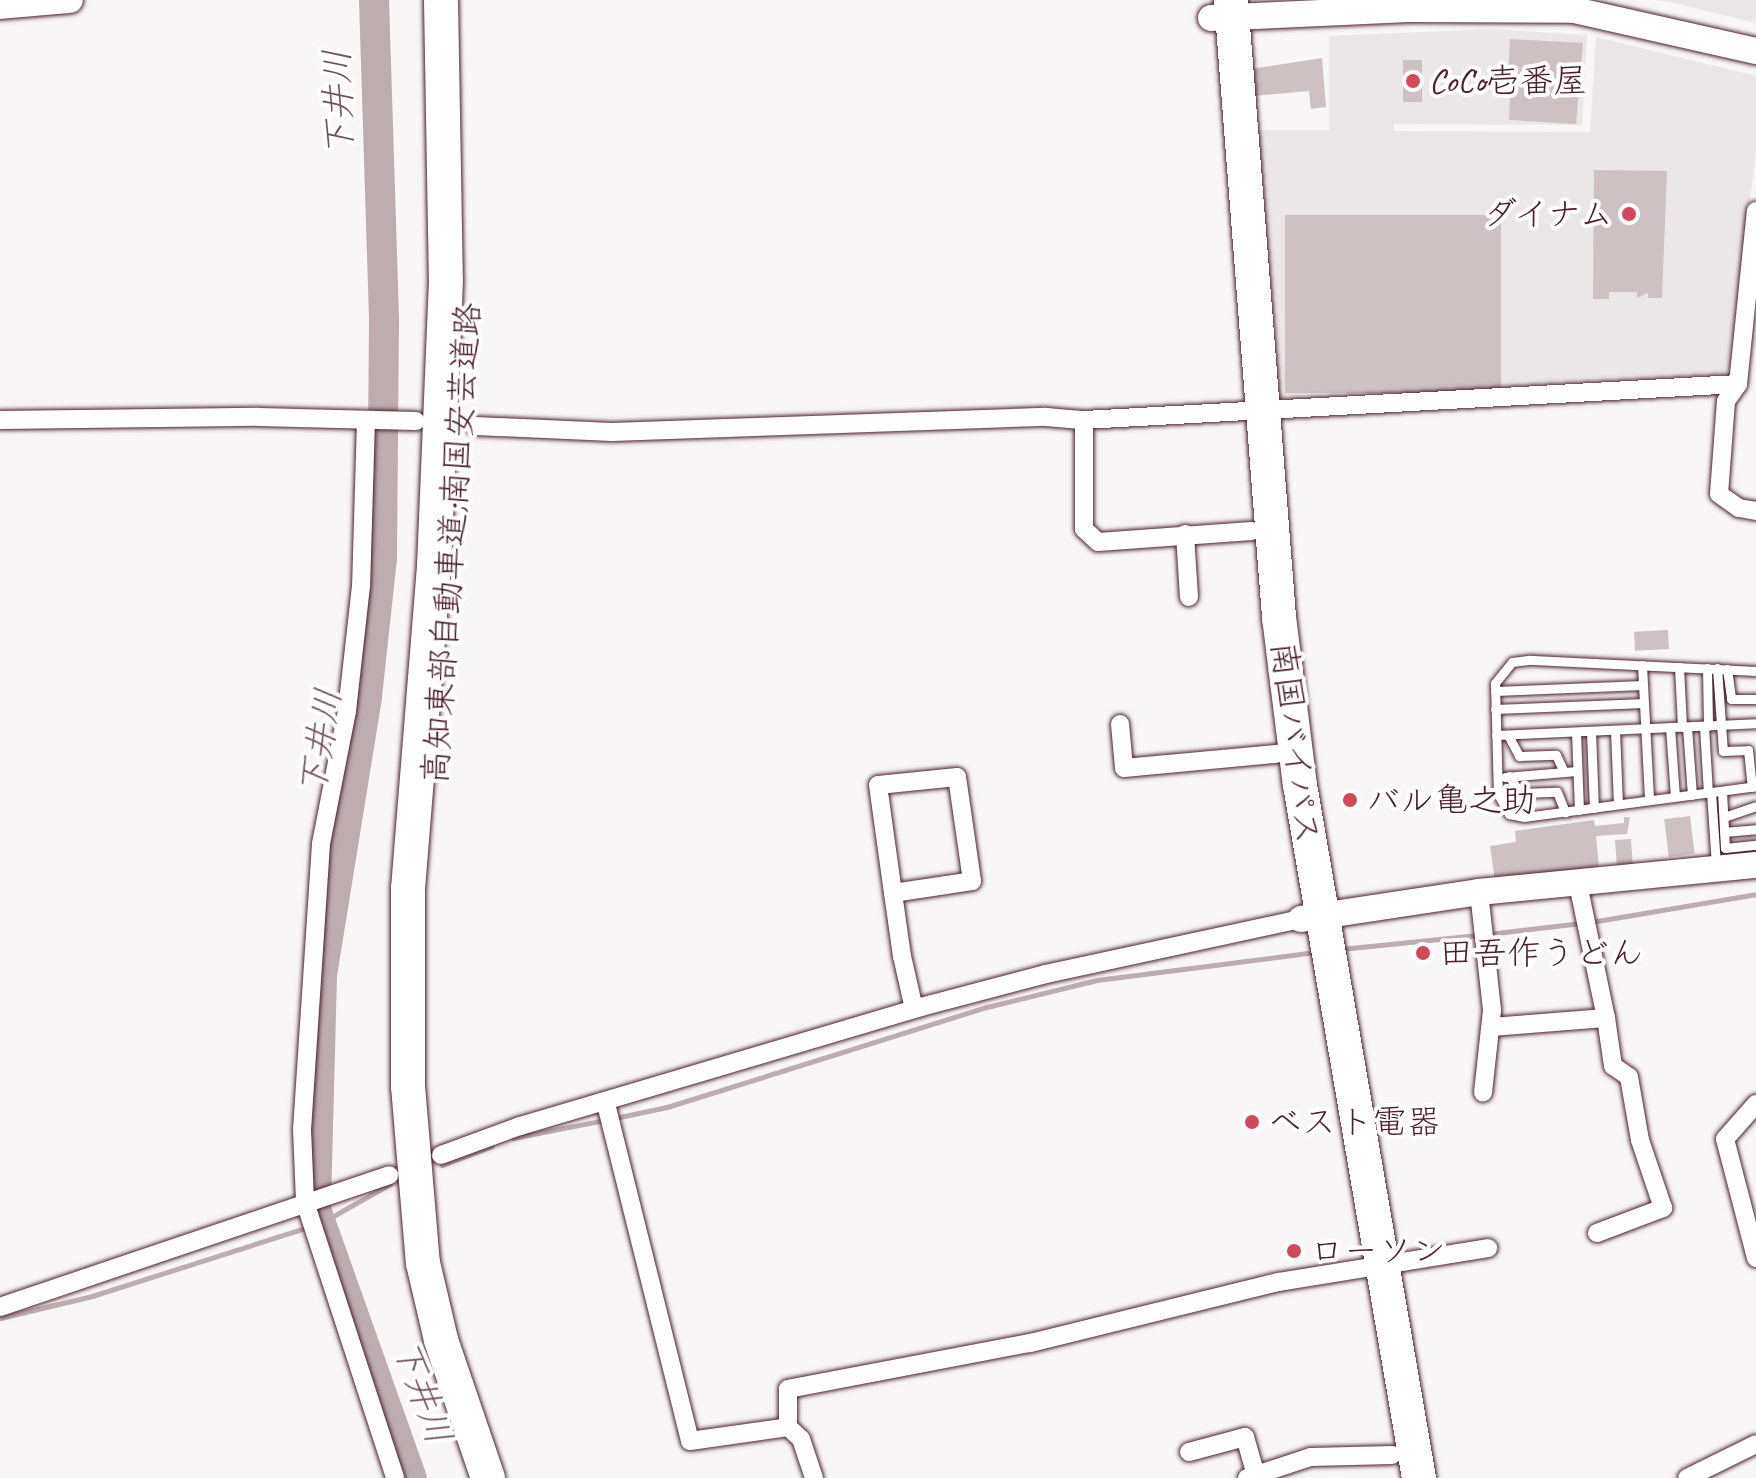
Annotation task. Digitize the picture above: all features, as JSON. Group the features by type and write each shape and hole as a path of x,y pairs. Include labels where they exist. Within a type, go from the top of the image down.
{"highway":[{"name":"高知東部自動車道;南国安芸道路","path":"441,0 445,310 434,566 408,888 408,1086 423,1263 441,1340 488,1478"},
{"name":"高知東部自動車道;南国安芸道路","path":"408,1086 460,478 467,314 464,0"},
{"name":"南国バイパス","path":"1221,8 1252,411 1279,617 1310,918"},
{"name":"南国バイパス","path":"1252,411 1252,531 1276,754 1310,918 1371,1268 1419,1478"},
{"name":"南国バイパス","path":"1371,1268 1394,1466"}],"street":[{"path":"0,6 70,0"},
{"path":"1221,8 1574,10 1756,51"},
{"path":"1756,211 1748,332 1738,384 1726,401 1719,494 1739,508 1756,511"},
{"path":"475,426 612,432 1046,417 1084,420 1738,384"},
{"path":"0,420 416,421"},
{"path":"366,420 361,586 347,711 321,844 302,1129 305,1202 395,1478"},
{"path":"1084,420 1084,529 1098,542 1252,531"},
{"path":"1185,534 1189,597"},
{"path":"1120,724 1124,768 1276,754"},
{"path":"893,893 972,881 957,777 878,785 893,893 914,1009"},
{"path":"441,1155 520,1126 606,1104 914,1009 1038,975 1310,918 1479,892 1756,865"},
{"path":"1578,884 1613,1066 1629,1077 1640,1140 1663,1208 1597,1233"},
{"path":"1479,892 1491,1027 1483,1093"},
{"path":"1491,1027 1606,1018"},
{"path":"606,1104 690,1441 788,1427"},
{"path":"1756,1104 1725,1139 1756,1258"},
{"path":"0,1307 389,1175"},
{"path":"814,1478 801,1439 788,1427 788,1389 1030,1343 1279,1282 1488,1248"},
{"path":"1189,1452 1245,1437 1251,1476 1296,1470 1311,1457 1394,1466"},
{"path":"1687,1478 1756,1444"}],"lane":[{"path":"1717,668 1723,751 1748,750 1754,786 1565,812 1509,814 1498,794 1495,691 1500,671 1512,662 1642,665 1717,668 1756,671"},
{"path":"1642,665 1649,800"},
{"path":"1679,667 1692,795"},
{"path":"1717,668 1731,699 1756,699"},
{"path":"1716,868 1706,726 1717,668"},
{"path":"1495,691 1643,685"},
{"path":"1495,709 1644,703"},
{"path":"1496,735 1756,723"},
{"path":"1670,727 1675,797"},
{"path":"1615,730 1618,804"},
{"path":"1591,731 1594,808"},
{"path":"1576,732 1579,810"},
{"path":"1508,735 1519,756 1556,755 1564,772"},
{"path":"1498,777 1577,771"},
{"path":"1509,776 1520,793 1557,792 1565,812"},
{"path":"1722,791 1725,848 1756,845"},
{"path":"1724,817 1756,806"},
{"path":"1724,832 1756,829"}],"shaded area":[{"path":"1656,0 1756,0 1756,23 1670,2"},
{"path":"1488,29 1587,35 1582,125 1394,124 1394,131 1590,132 1596,37 1756,76 1756,153 1728,374 1277,399 1254,130 1329,130 1329,36"}],"building":[{"path":"1510,39 1583,43 1576,124 1509,120 1510,98 1495,97 1496,78 1508,78"},
{"path":"1322,58 1326,107 1311,109 1309,91 1253,96 1251,69"},
{"name":"CoCo壱番屋","path":"1403,60 1422,60 1422,102 1403,102"},
{"name":"ダイナム","path":"1594,170 1667,171 1662,298 1648,298 1648,293 1637,298 1637,292 1609,292 1609,299 1593,299"},
{"path":"1285,215 1501,215 1501,393 1285,393"},
{"path":"1668,630 1669,649 1635,651 1634,632"},
{"path":"1690,816 1695,854 1669,857 1664,819"},
{"path":"1624,817 1630,817 1627,834 1596,836 1599,867 1495,881 1490,846 1516,842 1515,831 1594,820 1595,826 1624,823"},
{"path":"1631,839 1633,867 1617,868 1615,840"}],"waterway":[{"name":"下井川","path":"374,0 384,322 382,558 367,697 322,975 316,1209 412,1478"},
{"path":"1591,922 1756,894"},
{"path":"1488,934 1581,923"},
{"path":"1341,949 1478,935"},
{"path":"615,1118 667,1107 987,1007 1097,980 1315,952"},
{"path":"513,1138 605,1120"},
{"path":"442,1165 492,1146"},
{"path":"0,1318 92,1296 321,1223 390,1184"}],"place":[{"name":"CoCo壱番屋","path":"1413,81"},
{"name":"ダイナム","path":"1629,214"},
{"name":"バル亀之助","path":"1350,800"},
{"name":"田吾作うどん","path":"1423,953"},
{"name":"ベスト電器","path":"1252,1122"},
{"name":"ローソン","path":"1294,1251"}]}
